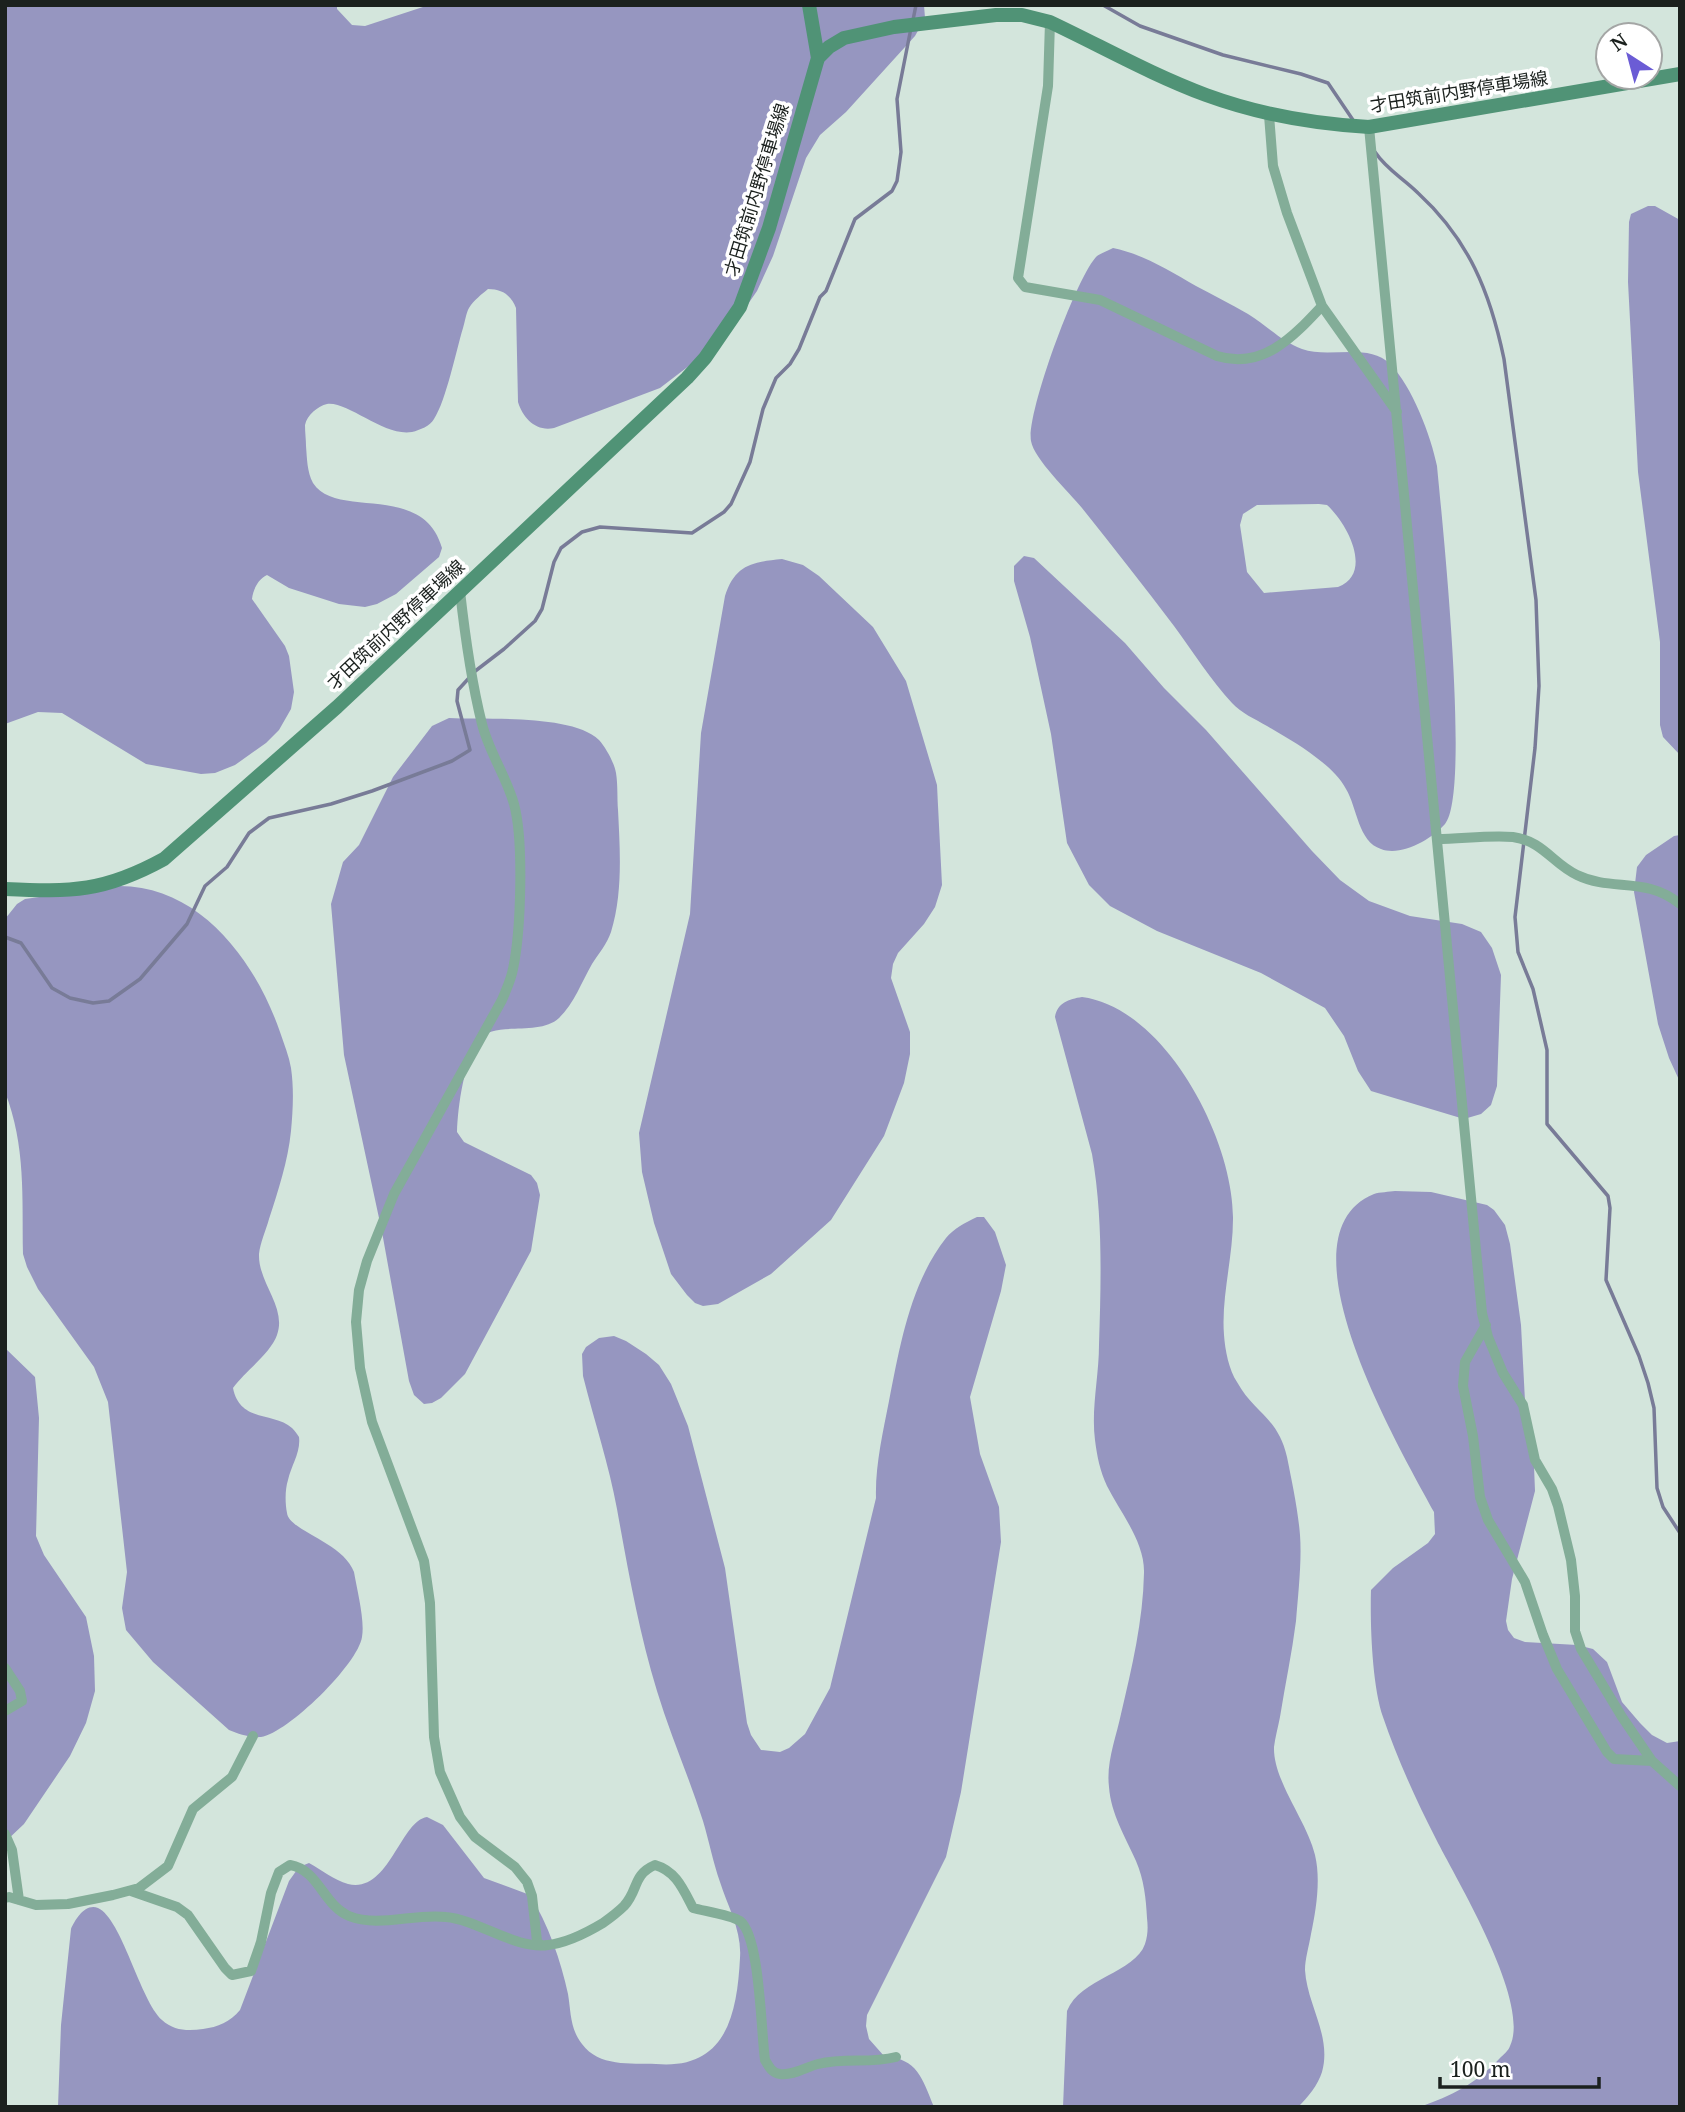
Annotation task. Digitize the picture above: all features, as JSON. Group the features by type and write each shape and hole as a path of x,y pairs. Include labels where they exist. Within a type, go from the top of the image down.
{"main road":[{"path":"808,5 818,58"},
{"name":"才田筑前内野停車場線","path":"5,889 64,891 103,886 134,876 164,859 337,707 687,378 705,358 740,307 769,228 818,58 844,38 894,27 996,15 1022,15 1050,22 1205,94 1269,115 1329,125 1368,127 1680,74"}],"street":[{"path":"1050,22 1048,86 1018,278 1021,284 1025,287 1100,300 1217,356 1231,360 1275,349 1292,338 1322,306"},
{"path":"1269,115 1273,166 1287,213 1322,306 1397,412"},
{"path":"1368,127 1481,1299 1486,1325 1503,1373 1523,1405 1535,1460 1552,1489 1558,1506 1571,1560 1575,1631 1581,1649 1652,1761 1680,1786"},
{"path":"460,592 469,662 482,723 487,740 503,772 517,817 518,921 513,970 502,1000 394,1194 367,1261 359,1290 356,1322 360,1368 372,1422 424,1561 434,1658 434,1737 440,1772 460,1818 475,1837 514,1867 527,1882 532,1896 537,1941 540,1945"},
{"path":"1437,839 1513,837 1535,843 1577,875 1603,882 1650,887 1668,894 1680,904"},
{"path":"1486,1325 1465,1362 1463,1386 1473,1436 1480,1497 1488,1520 1525,1582 1542,1635 1557,1669 1607,1752 1614,1759 1652,1761"},
{"path":"5,1668 20,1691 22,1701 5,1711"},
{"path":"5,1898 36,1905 68,1904 139,1888 168,1866 192,1809 232,1777 253,1736"},
{"path":"5,1834 12,1850 19,1900"},
{"path":"131,1891 177,1907 188,1915 232,1975 251,1971 261,1942 271,1893 279,1872 290,1865 308,1872 337,1909 349,1916 366,1920 445,1917 471,1922 525,1944 540,1945 551,1945 602,1923 624,1906 642,1871 655,1865 666,1868 674,1875 692,1908 740,1921 750,1935 756,1958 765,2060 771,2069 778,2074 790,2075 812,2065 844,2059 880,2061 896,2057"}],"shaded area":[{"path":"5,5 337,5 337,9 352,25 365,26 429,5 924,5 925,18 915,36 846,112 820,135 806,158 773,256 757,291 739,317 694,362 660,388 554,428 536,426 523,413 518,402 516,308 505,294 488,289 468,310 443,400 434,419 427,426 412,432 401,432 378,425 345,408 327,404 310,414 305,428 308,465 313,483 324,494 340,499 399,508 417,515 432,527 442,548 439,557 396,594 365,607 339,604 289,588 267,575 261,579 252,599 289,656 294,692 291,709 279,730 266,743 235,765 215,773 201,774 146,764 62,713 38,712 5,724"},
{"path":"1648,206 1655,206 1680,220 1680,755 1663,737 1660,725 1660,642 1638,472 1628,282 1629,222 1631,214"},
{"path":"1113,248 1135,254 1166,269 1248,314 1281,338 1302,349 1313,352 1360,352 1381,357 1398,373 1413,398 1437,466 1449,594 1455,711 1452,802 1445,824 1424,841 1398,851 1389,851 1373,845 1363,832 1350,796 1338,778 1309,752 1232,703 1140,581 1038,457 1031,441 1032,426 1044,376 1066,316 1088,268 1097,256","holes":["1257,505 1327,505 1342,523 1354,548 1356,560 1349,580 1338,587 1264,593 1247,572 1240,525 1243,514"]},
{"path":"1024,556 1034,558 1125,643 1340,880 1369,901 1410,916 1462,924 1481,932 1492,948 1501,975 1497,1086 1491,1105 1481,1114 1464,1119 1371,1091 1358,1071 1344,1036 1325,1008 1261,973 1157,931 1110,906 1089,885 1067,843 1051,734 1030,637 1014,581 1014,566"},
{"path":"782,559 803,565 819,576 873,627 906,681 937,785 942,885 935,907 898,953 893,964 891,978 910,1032 910,1054 904,1083 884,1136 831,1220 771,1274 718,1304 703,1306 687,1295 671,1274 654,1223 642,1172 639,1133 690,914 701,733 725,596 734,578 746,567"},
{"path":"449,718 549,722 586,732 599,740 616,773 620,871 615,917 609,936 564,1012 550,1024 540,1027 505,1029 486,1034 479,1040 469,1060 460,1097 457,1132 464,1142 531,1175 537,1183 540,1195 531,1251 465,1374 441,1398 424,1404 414,1395 409,1381 382,1232 344,1055 331,904 343,862 359,845 393,777 432,726"},
{"path":"1680,835 1680,1082 1658,1024 1634,892 1637,867 1646,855 1674,836"},
{"path":"118,886 148,889 175,899 199,913 221,932 240,955 270,1006 291,1068 293,1100 290,1142 259,1254 279,1325 274,1342 233,1388 243,1407 250,1412 285,1423 299,1437 297,1454 286,1488 287,1513 297,1526 328,1545 348,1562 354,1572 363,1630 358,1649 320,1696 288,1723 261,1737 229,1730 153,1662 126,1630 122,1608 127,1572 108,1402 94,1367 38,1289 23,1254 20,1152 5,1092 5,919 17,904 25,899"},
{"path":"1082,997 1113,1006 1141,1025 1167,1052 1208,1117 1222,1153 1230,1188 1233,1219 1224,1321 1228,1360 1234,1377 1244,1392 1278,1433 1287,1457 1293,1486 1300,1535 1300,1578 1294,1633 1274,1747 1275,1760 1284,1787 1311,1842 1317,1865 1316,1905 1305,1970 1324,2046 1322,2072 1318,2082 1298,2107 1063,2107 1067,2011 1083,1991 1139,1954 1145,1944 1148,1928 1141,1875 1116,1816 1108,1778 1139,1626 1144,1573 1136,1539 1102,1475 1095,1440 1100,1297 1096,1177 1055,1017 1064,1002"},
{"path":"1395,1191 1431,1192 1487,1205 1505,1225 1510,1244 1521,1325 1526,1420 1534,1466 1535,1491 1512,1579 1506,1621 1508,1630 1514,1638 1525,1642 1577,1645 1593,1649 1607,1662 1622,1702 1640,1723 1652,1735 1667,1743 1680,1741 1680,2107 1419,2107 1453,2093 1482,2075 1510,2046 1514,2026 1510,2001 1489,1942 1407,1779 1383,1717 1376,1688 1371,1637 1371,1590 1393,1568 1428,1543 1435,1534 1434,1512 1397,1444 1354,1347 1340,1297 1336,1253 1346,1217 1374,1194"},
{"path":"984,1217 995,1232 1006,1265 970,1397 980,1454 999,1507 1001,1542 961,1792 946,1857 867,2015 866,2026 869,2039 884,2056 912,2066 922,2079 934,2107 58,2107 61,2025 71,1929 85,1910 98,1908 107,1915 123,1943 146,1996 162,2020 181,2029 214,2027 228,2021 240,2010 289,1881 299,1867 309,1863 348,1884 362,1884 374,1878 384,1868 409,1831 418,1821 427,1817 443,1825 484,1878 530,1895 543,1918 558,1956 575,2032 589,2051 597,2057 616,2062 680,2064 698,2058 713,2048 731,2018 738,1979 739,1938 703,1821 651,1669 634,1601 610,1476 583,1376 582,1354 586,1347 599,1338 614,1336 646,1354 659,1365 671,1384 688,1426 725,1568 747,1723 761,1750 780,1752 805,1734 830,1688 876,1498 884,1425 902,1337 915,1295 923,1275 946,1238 964,1223"},
{"path":"5,1348 35,1377 39,1418 36,1536 44,1555 86,1617 94,1656 95,1691 86,1723 70,1756 24,1824 5,1842"}],"waterway":[{"path":"913,20 916,5"},
{"path":"1103,5 1140,26 1223,55 1328,83 1355,123"},
{"path":"474,672 535,621 542,609 554,562 561,548 582,532 600,527 692,533 724,512 731,504 750,462 763,409 776,378 790,364 799,349 855,219 892,191 897,181 901,152 897,99 911,28"},
{"path":"1375,152 1436,211 1464,249 1484,289 1504,359 1536,600 1539,686 1535,748 1515,917 1518,952 1533,989 1547,1050 1547,1124 1608,1196 1610,1208 1606,1280 1648,1383 1654,1408 1657,1488 1663,1507 1680,1533"},
{"path":"5,937 21,943 52,988 70,998 93,1003 109,1001 140,979 187,924 205,886 227,867 249,833 269,818 331,804 372,791 452,761 470,750 457,701 458,690 469,678"}]}
